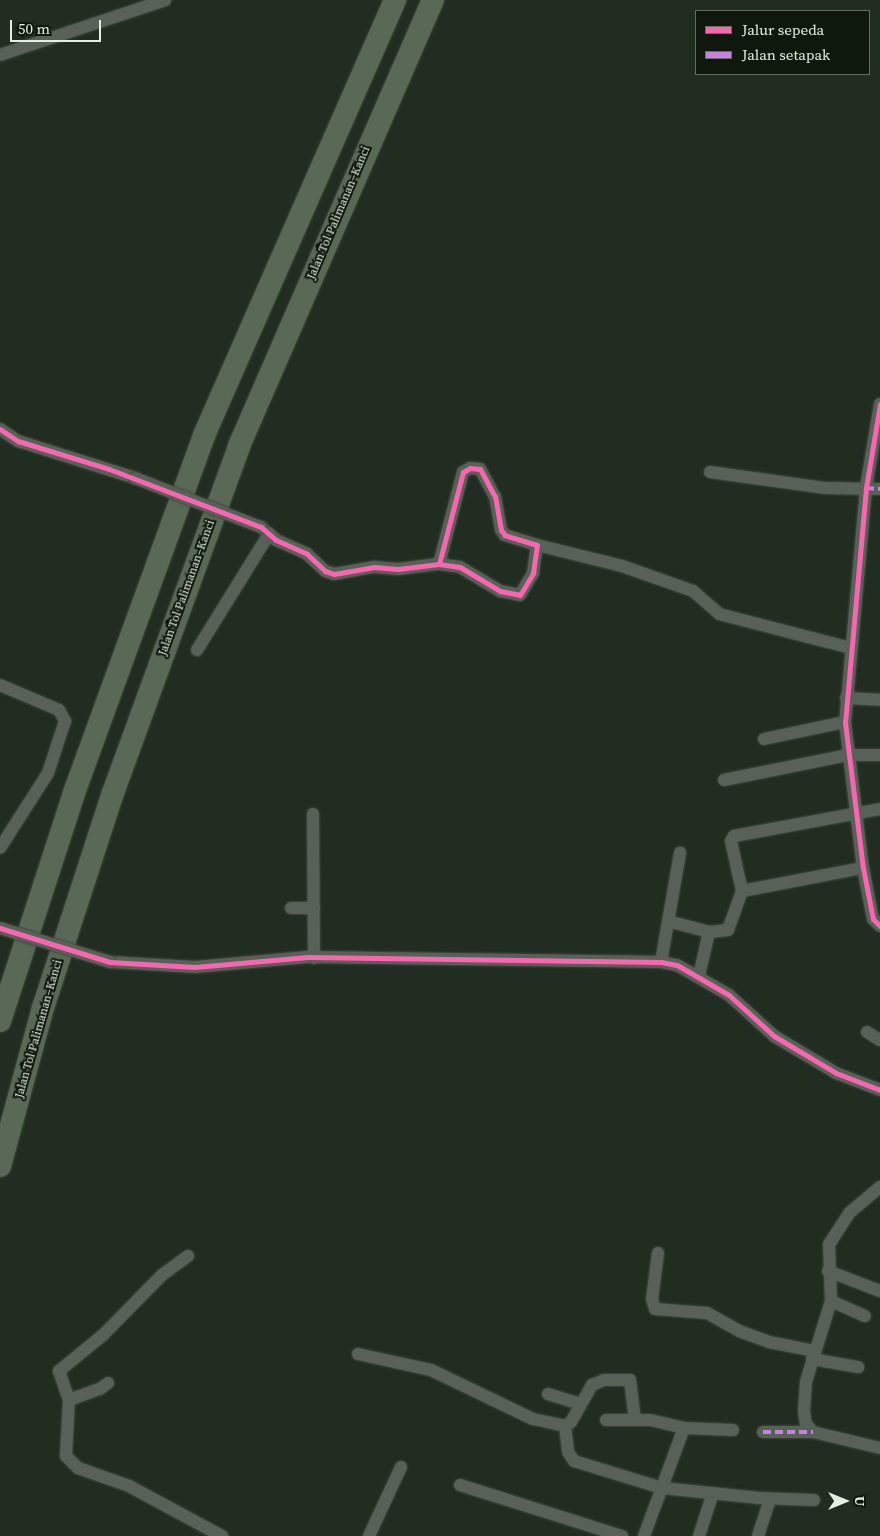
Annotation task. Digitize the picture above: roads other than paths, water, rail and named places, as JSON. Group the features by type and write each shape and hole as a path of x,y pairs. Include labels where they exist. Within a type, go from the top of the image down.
{"highway":[{"path":"0,1022 74,793 205,433 394,0"},
{"name":"Jalan Tol Palimanan–Kanci","path":"0,1166 43,1008 113,794 239,446 433,0"}],"street":[{"path":"0,55 165,0"},
{"path":"880,404 866,488 846,698 848,755 854,812 873,919 880,926"},
{"path":"0,428 18,441 136,478 265,531 307,554 325,571 334,574 374,567 398,569 439,564 460,567 500,591 520,595 533,572 537,545"},
{"path":"439,564 463,472 470,468 485,474 505,536 622,566 693,591 719,614 850,648"},
{"path":"710,472 826,488 880,489"},
{"path":"197,650 265,531"},
{"path":"0,684 60,710 64,721 48,773 0,848"},
{"path":"846,698 880,700"},
{"path":"764,739 846,722"},
{"path":"724,780 848,755 880,755"},
{"path":"668,921 709,932 728,930 742,891 731,841 734,836 854,812 880,809"},
{"path":"313,814 314,958"},
{"path":"661,962 680,853"},
{"path":"742,891 863,868"},
{"path":"291,908 314,908"},
{"path":"0,928 110,962 195,967 314,958 661,962 677,965 729,994 774,1036 836,1073 880,1090"},
{"path":"699,976 709,932"},
{"path":"867,1032 880,1040"},
{"path":"813,1432 806,1424 804,1412 806,1382 830,1301 829,1244 837,1229 858,1204 880,1187"},
{"path":"658,1253 652,1299 655,1309 707,1313 761,1339 858,1367"},
{"path":"188,1256 162,1275 103,1334 60,1370 59,1375 69,1400 65,1449 67,1460 78,1468 129,1486 222,1536"},
{"path":"828,1271 880,1291"},
{"path":"830,1301 865,1316"},
{"path":"358,1354 431,1370 533,1419 564,1426 571,1422 589,1388 597,1382 630,1380 635,1420"},
{"path":"69,1400 100,1389 108,1383"},
{"path":"548,1394 580,1404"},
{"path":"606,1420 635,1420 684,1428 733,1430"},
{"path":"564,1426 568,1452 574,1460 662,1488 770,1499 814,1500"},
{"path":"644,1536 684,1428"},
{"path":"763,1432 813,1432 880,1448"},
{"path":"369,1536 401,1467"},
{"path":"460,1485 622,1536"},
{"path":"698,1536 713,1493"},
{"path":"758,1536 770,1499"}]}
